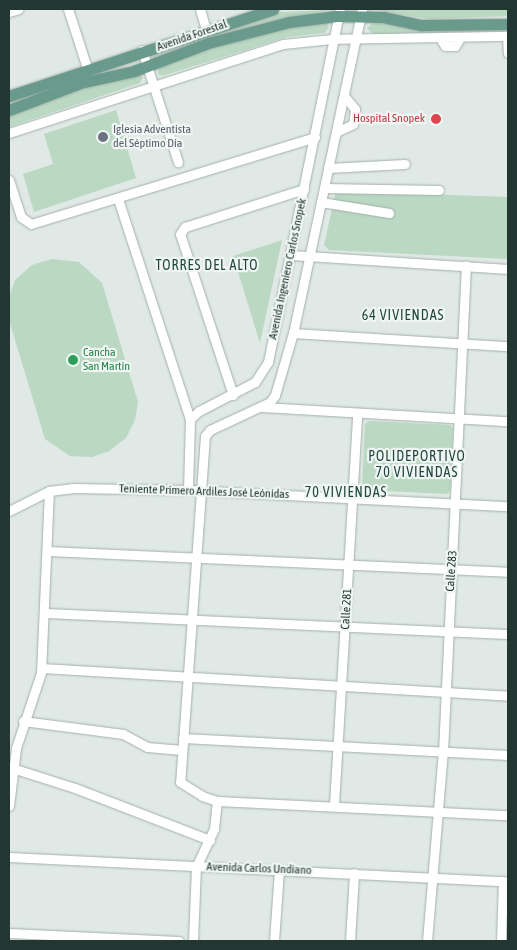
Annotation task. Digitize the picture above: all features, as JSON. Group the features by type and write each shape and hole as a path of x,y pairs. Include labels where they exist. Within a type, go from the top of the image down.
{"main road":[{"name":"Avenida Forestal","path":"9,96 87,68 273,9"},
{"name":"Avenida Forestal","path":"9,110 80,84 148,67 208,43 275,24 338,13 361,13 422,25 508,24"}],"street":[{"path":"9,12 19,9"},
{"path":"68,9 87,68"},
{"path":"200,9 206,30"},
{"name":"Avenida Ingeniero Carlos Snopek","path":"190,419 199,411 255,382 268,362 292,255 338,13"},
{"name":"Avenida Ingeniero Carlos Snopek","path":"201,490 204,443 210,430 259,407 275,396 293,334 361,13"},
{"path":"9,133 283,44 332,39 508,36 508,53"},
{"path":"142,50 178,162"},
{"path":"336,132 353,124 355,110 344,96"},
{"path":"9,180 24,222 31,224 118,199 315,137"},
{"path":"328,168 405,164"},
{"path":"324,188 439,190"},
{"path":"233,395 180,234 185,227 304,189"},
{"path":"118,199 190,419 188,490"},
{"path":"321,202 389,213"},
{"path":"292,255 309,258 508,269"},
{"name":"Calle 283","path":"427,941 443,752 466,266"},
{"path":"293,334 508,346"},
{"path":"259,407 508,421"},
{"name":"Calle 281","path":"334,805 347,626 357,413"},
{"name":"Teniente Primero Ardiles José Leónidas","path":"9,511 49,491 72,488 201,490 508,506"},
{"path":"201,490 198,556 180,782 202,796 217,801 334,805 508,815"},
{"path":"9,806 11,767 23,721 39,688 42,668 49,491"},
{"path":"47,551 198,556 508,572"},
{"path":"45,613 508,634"},
{"path":"42,668 187,679 508,696"},
{"path":"23,721 123,734 147,746 182,750"},
{"path":"183,738 508,755"},
{"path":"11,767 210,840"},
{"path":"193,941 196,867 210,840 217,801"},
{"name":"Avenida Carlos Undiano","path":"9,857 506,881"},
{"path":"274,941 279,870"},
{"path":"350,941 354,873"},
{"path":"501,941 506,881"},
{"path":"9,934 179,941"}],"green space":[{"path":"371,9 508,9 508,16 428,19"},
{"path":"328,10 153,58 155,52 281,12"},
{"path":"325,22 329,27 325,33 287,37 162,76 158,74 159,68 185,56 276,28"},
{"path":"374,23 508,27 508,30 374,35 367,28"},
{"path":"140,74 143,77 140,83 9,127 9,116 36,103 95,84"},
{"path":"116,110 136,178 34,212 23,174 53,164 44,134"},
{"path":"336,191 508,197 508,259 329,250 324,245"},
{"path":"282,240 260,343 233,256"},
{"name":"Cancha San Martín","path":"52,259 79,262 102,283 138,402 135,420 126,438 109,451 92,457 70,456 45,439 9,320 9,297 15,280 32,265"},
{"path":"369,421 450,425 453,428 450,491 447,494 365,490 362,487 365,424"}],"place":[{"name":"Hospital Snopek","path":"436,119"},
{"name":"Iglesia Adventista del Séptimo Día","path":"103,137"},
{"name":"Cancha San Martín","path":"73,360"}],"district":[{"name":"TORRES DEL ALTO","path":"207,265"},
{"name":"64 VIVIENDAS","path":"403,315"},
{"name":"POLIDEPORTIVO 70 VIVIENDAS","path":"417,464"},
{"name":"70 VIVIENDAS","path":"346,492"}]}
